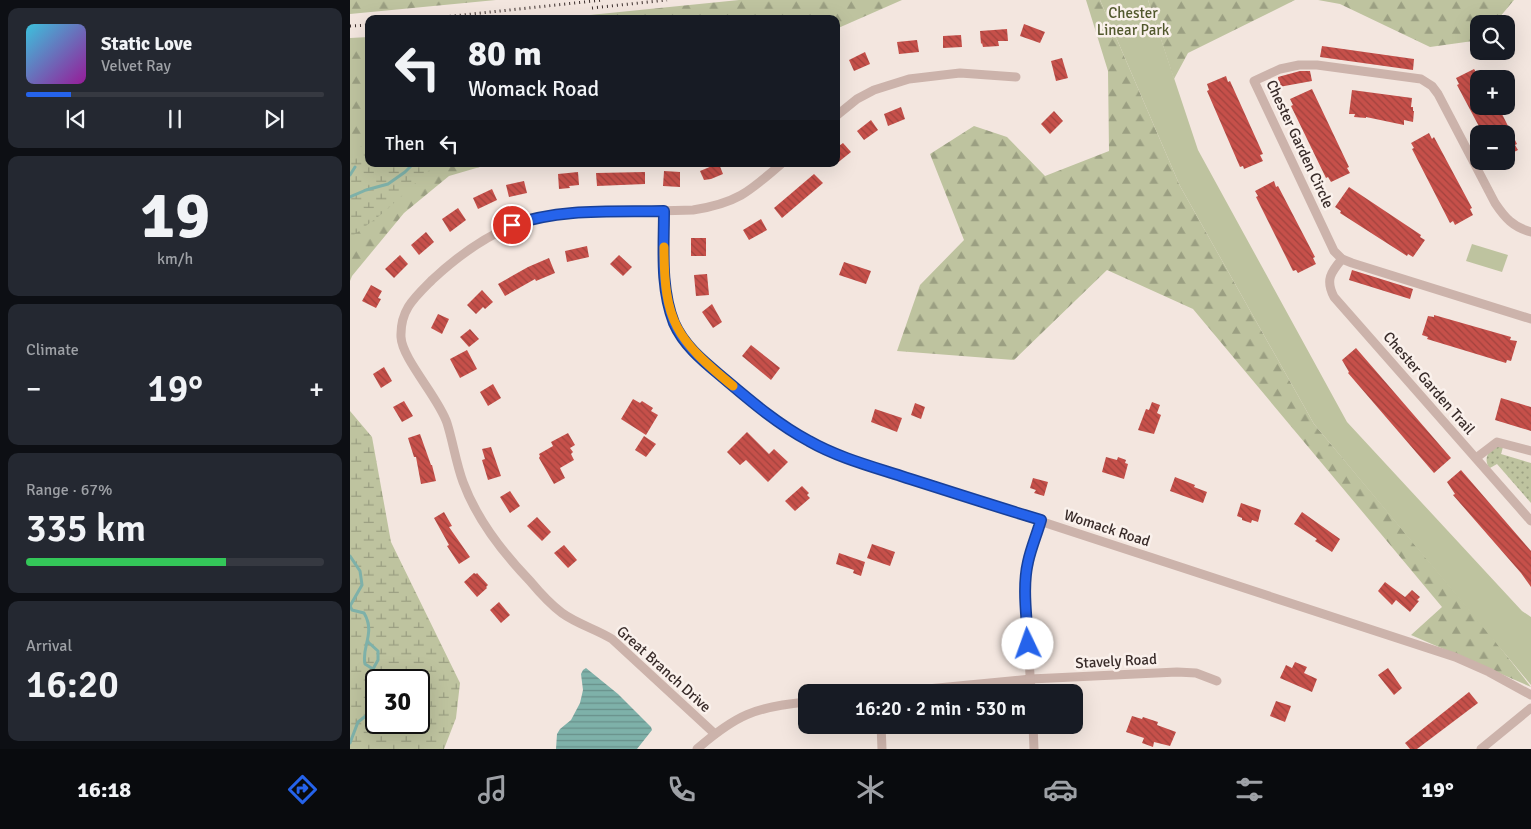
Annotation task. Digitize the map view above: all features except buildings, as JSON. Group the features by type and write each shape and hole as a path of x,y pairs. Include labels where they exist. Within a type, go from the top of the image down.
{"street":[{"name":"Chester Garden Circle","path":"1342,259 1334,251 1254,81 1280,69 1317,64 1415,77 1427,82 1438,94 1495,203 1505,218 1516,227 1531,232"},
{"path":"840,113 857,99 874,90 910,80 960,74 1016,77"},
{"name":"Great Branch Drive","path":"715,734 612,639 570,618 552,604 498,545 482,520 462,480 446,422 432,394 408,358 401,340 402,319 412,301 445,268 490,236 512,225 556,214 693,210 714,207 744,195 777,167"},
{"name":"Womack Road","path":"664,211 664,279 666,296 680,335 699,357 749,400 796,434 824,449 859,462 1446,654 1490,672 1531,695"},
{"path":"1342,259 1531,319"},
{"name":"Chester Garden Trail","path":"1342,259 1335,267 1329,281 1330,290 1334,297 1531,521"},
{"path":"1476,458 1497,442 1531,451"},
{"path":"1031,684 1025,590 1028,562 1041,520"},
{"name":"Stavely Road","path":"979,684 1031,679 1177,672 1196,673 1217,681"},
{"path":"697,749 734,721 758,710 798,703"},
{"path":"1481,749 1531,708"},
{"path":"881,734 882,749"},
{"path":"1033,734 1034,749"}],"green space":[{"path":"350,0 496,0 350,14"},
{"path":"739,0 902,0 840,27 840,15 590,15"},
{"path":"1086,0 1100,0 1180,186 1314,424 1492,637 1531,687 1411,635 1442,607 1193,309 1107,270 1014,360 897,351 920,285 964,240 930,154 974,126 1007,137 1045,176 1109,151 1108,71"},
{"name":"Chester Linear Park","path":"1100,0 1148,0 1198,150 1347,422 1522,611 1531,617 1531,685 1314,424 1180,186"},
{"path":"1148,0 1295,0 1188,53 1174,79"},
{"path":"1318,0 1514,0 1502,15 1470,15 1470,41 1430,47 1340,4"},
{"path":"365,37 365,167 480,167 449,176 404,213 352,276 350,281 350,38"},
{"path":"365,144 365,167 433,167 383,213 350,238 350,154"},
{"path":"1472,244 1508,255 1502,272 1466,261"},
{"path":"350,411 372,437 391,542 460,683 456,718 444,749 350,749"},
{"path":"1496,445 1503,447 1501,454 1531,463 1531,503 1497,464 1490,468 1488,466 1487,457"}],"water":[{"path":"586,668 618,694 651,727 652,730 637,749 556,749 557,734 571,720 580,703 583,690 581,674"}],"waterway":[{"path":"350,175 355,167"},
{"path":"350,197 388,184 410,167"},
{"path":"350,556 360,571 362,585 350,606"},
{"path":"350,606 352,610 364,613 367,620 369,633 364,658 365,664 373,669"},
{"path":"368,642 378,651 378,660 373,669"},
{"path":"350,743 358,722 365,717"}],"railway":[{"path":"462,15 603,0"},
{"path":"592,8 667,0"},
{"path":"350,26 365,25"}],"slow traffic":[{"path":"664,247 666,296 680,335 699,357 733,386"}],"route":[{"path":"512,225 534,218 576,212 664,211 664,279 666,296 675,324 680,335 699,357 749,400 796,434 841,456 1041,520 1026,575 1028,644"}]}
